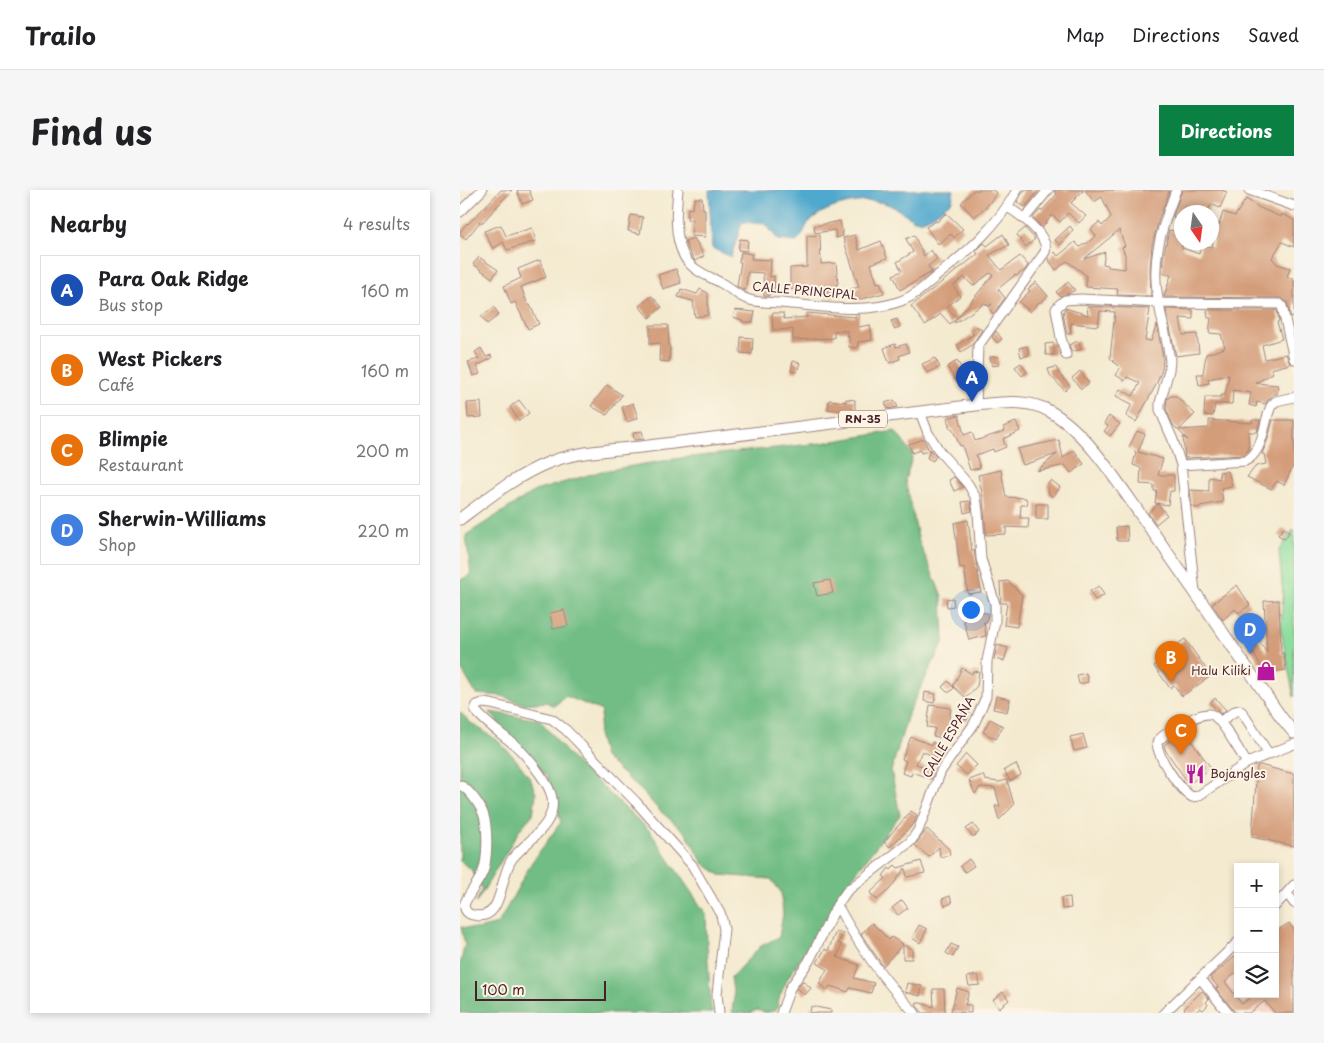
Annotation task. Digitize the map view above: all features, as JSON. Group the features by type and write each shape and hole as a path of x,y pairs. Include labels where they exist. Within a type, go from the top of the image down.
{"main road":[{"name":"RN-35","path":"460,520 515,479 551,462 591,451 641,447 976,405 1009,402 1029,404 1049,410 1064,420 1100,458 1294,733"}],"street":[{"path":"460,212 482,190"},
{"name":"CALLE PRINCIPAL","path":"678,190 676,229 683,254 692,266 706,276 721,283 747,300 855,310 873,308 900,301 913,295 968,251 994,225 1008,207 1017,190"},
{"path":"1024,219 1048,190"},
{"path":"1176,190 1158,247 1156,281 1170,361 1170,370 1160,403 1160,410 1181,465 1195,593"},
{"path":"1249,190 1294,206"},
{"path":"976,405 978,346 1045,252 1046,247 1044,239 1024,219 1008,207"},
{"path":"1066,355 1056,310 1066,300 1081,299 1160,303 1280,304 1294,358"},
{"path":"1181,465 1245,461 1253,458 1271,406 1276,401 1294,397"},
{"name":"CALLE ESPAÑA","path":"781,1013 790,988 809,960 837,905 848,891 910,842 918,831 941,771 974,724 986,697 988,661 995,621 995,604 980,559 976,498 968,484 940,452 928,433 920,412"},
{"path":"460,785 471,793 484,815 486,839 485,866 482,875 466,899 465,910 470,915 490,914 496,907 509,864 545,826 552,812 552,798 545,781 535,766 516,747 480,717 475,710 477,705 483,703 491,704 552,719 566,730 665,833 692,865 716,905 721,915 724,929 717,994 719,1013"},
{"path":"1220,722 1239,710 1268,753"},
{"path":"1247,762 1220,722 1215,716 1209,714 1194,718 1157,743 1160,755 1182,788 1192,797 1198,796 1247,762 1294,744"},
{"path":"1279,902 1294,885"},
{"path":"1287,893 1294,903"},
{"path":"837,905 855,939 897,995 914,1013"},
{"path":"1164,1013 1234,946"},
{"path":"1200,978 1228,1013"}],"shaded area":[{"path":"1234,952 1234,998 1279,998 1293,1013 1234,1013 1205,979"}],"green space":[{"path":"895,431 913,455 905,480 919,542 942,596 944,641 909,711 891,771 900,815 842,891 833,913 790,974 780,995 777,1009 767,1012 757,1010 750,1013 733,1013 734,998 731,977 761,946 779,937 783,914 781,892 771,879 720,875 703,863 686,833 604,757 598,734 602,711 566,696 554,706 546,702 523,704 502,696 476,694 460,667 460,580 471,575 466,535 535,491 602,471 681,458 822,443"},
{"path":"1294,529 1294,697 1281,631 1283,594 1279,550"},
{"path":"460,712 471,723 497,740 514,757 530,778 536,794 533,814 520,829 476,903 482,889 471,869 460,861"},
{"path":"490,712 540,720 571,758 649,830 706,914 711,1008 713,1013 460,1013 460,965 465,944 461,927 478,929 498,924 532,862 561,822 547,776 506,733"}],"water":[{"path":"709,190 954,190 952,201 934,215 919,220 914,220 896,208 884,203 875,202 855,202 826,210 811,220 796,242 778,240 766,224 742,222 731,257 712,248"}],"building":[{"path":"501,190 512,190 466,239 460,232"},
{"path":"517,190 529,190 533,200 522,204"},
{"path":"974,190 992,190 997,193 987,206 974,217 961,203"},
{"path":"1024,190 1039,190 1025,207 1017,202"},
{"path":"1054,190 1084,190 1071,203 1086,216 1079,223 1068,213 1060,222 1052,215 1042,228 1033,218 1057,194"},
{"path":"1085,190 1169,191 1160,214 1152,245 1150,269 1151,296 1117,295 1118,289 1086,287 1086,275 1067,261 1056,270 1048,259 1055,252 1058,256 1075,242 1080,247 1096,236 1091,229 1099,222 1102,226 1111,217 1102,197 1094,202","holes":["1119,230 1125,246 1122,247 1125,255 1125,269 1108,267 1108,265 1103,264 1105,252 1084,259"]},
{"path":"1182,190 1222,190 1227,192 1220,208 1219,205 1211,204 1177,205"},
{"path":"695,198 702,198 703,209 705,209 705,237 691,236 693,220 687,220 688,208 692,209"},
{"path":"1246,199 1260,208 1281,217 1282,214 1294,220 1294,247 1282,242 1272,258 1277,264 1290,268 1287,277 1294,279 1294,317 1291,318 1287,302 1280,298 1164,297 1171,275 1162,273 1169,230 1174,231 1174,250 1188,250 1199,254 1200,250 1219,250 1219,225 1223,212 1235,216"},
{"path":"946,213 963,229 954,238 951,234 938,244 926,227 937,222"},
{"path":"631,215 643,217 640,234 628,231"},
{"path":"840,221 843,236 836,238 835,230 815,233 814,226"},
{"path":"501,225 506,236 532,228 536,241 507,250 503,242 493,249 484,231"},
{"path":"1070,226 1073,230 1060,245 1055,240"},
{"path":"1025,228 1035,239 1026,247 1017,235"},
{"path":"1003,234 1009,245 989,255 1001,270 1020,256 1028,265 1025,270 1015,275 998,289 1005,298 993,314 989,308 992,304 988,306 985,303 954,322 993,275 990,273 973,286 964,277 953,286 960,296 947,307 957,318 950,324 941,314 925,325 911,306 978,254 976,251 984,243 987,246"},
{"path":"820,235 821,264 836,263 838,284 836,285 834,298 826,296 827,288 810,288 810,285 790,290 790,268 807,267 807,236"},
{"path":"855,235 859,250 881,241 887,258 871,264 877,283 880,282 884,293 854,301 851,289 859,287 843,238"},
{"path":"914,235 924,256 931,250 937,259 928,266 932,272 900,290 893,275 902,271 897,262 913,252 906,239"},
{"path":"694,238 704,256 695,261 685,241"},
{"path":"740,239 748,240 747,251 738,250"},
{"path":"741,252 752,254 751,259 771,260 770,277 774,276 775,293 769,293 769,296 764,296 763,273 748,272 745,291 737,286"},
{"path":"479,257 498,270 492,278 473,264"},
{"path":"540,260 546,277 521,287 528,305 530,305 539,324 528,329 515,302 511,304 504,286 521,278 518,269"},
{"path":"676,269 681,283 663,289 658,275"},
{"path":"1036,282 1048,296 1030,312 1019,302 1030,291 1028,289"},
{"path":"1068,282 1075,290 1060,296 1056,292"},
{"path":"681,289 697,294 700,289 708,293 708,315 695,317 693,301 678,297"},
{"path":"652,296 662,307 649,318 639,306"},
{"path":"1087,306 1150,309 1145,340 1151,341 1157,324 1163,358 1162,369 1157,383 1136,422 1126,416 1132,404 1116,396 1120,389 1133,396 1140,383 1127,377 1125,381 1116,375 1120,368 1110,358 1115,312 1100,311 1098,326 1071,323 1070,334 1067,334 1063,314 1065,308 1088,315"},
{"path":"494,307 499,315 487,324 481,316"},
{"path":"1166,309 1193,310 1193,319 1180,318 1183,335 1197,334 1199,353 1176,356"},
{"path":"735,310 755,312 753,322 742,322 742,320 733,317"},
{"path":"1207,310 1277,310 1279,321 1277,322 1282,339 1262,345 1265,359 1286,354 1290,364 1271,369 1273,373 1256,383 1278,385 1277,394 1273,394 1265,404 1257,402 1256,407 1249,405 1251,393 1233,390 1232,404 1215,404 1213,416 1204,415 1205,397 1221,397 1221,395 1225,395 1229,375 1208,379 1209,383 1199,385 1197,374 1203,374 1206,354 1225,348 1221,334 1209,333 1211,318 1208,318"},
{"path":"772,313 783,313 784,319 807,317 807,313 855,317 859,315 858,327 870,325 872,340 858,342 857,348 849,347 848,331 834,331 834,338 793,340 793,329 773,330"},
{"path":"897,319 900,327 894,329 891,321"},
{"path":"650,325 668,325 669,362 659,361 660,343 650,344"},
{"path":"976,326 982,330 972,345 961,352 957,345 974,334 971,332"},
{"path":"996,331 1002,339 997,343 992,337"},
{"path":"741,337 753,338 752,354 740,353"},
{"path":"1078,341 1081,349 1072,352 1069,345"},
{"path":"1054,343 1054,355 1046,355 1045,344"},
{"path":"895,344 896,347 906,344 909,352 899,356 900,359 889,363 884,348"},
{"path":"1027,346 1029,355 1021,357 1019,348"},
{"path":"481,348 486,357 491,355 492,358 477,366 480,374 473,376 468,362 479,359 475,352"},
{"path":"998,356 999,365 992,366 990,357"},
{"path":"935,358 940,367 927,373 922,364"},
{"path":"793,361 800,363 797,372 791,371"},
{"path":"957,361 967,376 957,382 947,367"},
{"path":"1021,363 1027,372 1022,376 1015,367"},
{"path":"1056,367 1070,386 1065,391 1050,375 1048,369"},
{"path":"1080,371 1089,383 1081,389 1072,378"},
{"path":"607,385 622,395 607,415 591,406"},
{"path":"1171,396 1176,396 1195,414 1179,430 1209,428 1209,420 1252,423 1252,420 1260,420 1257,432 1248,432 1249,449 1243,455 1185,458 1183,437 1188,440 1173,425 1166,409 1167,399"},
{"path":"846,399 855,400 855,410 851,409 851,413 843,414 843,411 828,409 829,400 846,402"},
{"path":"519,400 529,413 519,421 510,407"},
{"path":"894,400 898,407 888,409 885,403"},
{"path":"481,402 482,417 468,418 467,403"},
{"path":"633,403 638,418 627,422 622,407"},
{"path":"959,415 964,435 972,432 975,441 1005,431 1003,427 1016,422 1020,431 1003,439 1006,447 994,452 993,449 976,455 980,468 970,470 962,445 960,446 952,428 950,429 947,418"},
{"path":"1109,416 1120,424 1110,436 1104,431 1108,426 1104,423"},
{"path":"1273,420 1294,420 1294,464 1284,485 1277,481 1271,489 1247,477 1256,466 1266,464 1264,454 1262,454"},
{"path":"642,431 644,439 634,440 633,433"},
{"path":"1137,431 1145,434 1138,452 1163,459 1158,475 1174,475 1174,491 1170,491 1168,505 1155,503 1157,491 1154,491 1154,485 1140,484 1141,468 1133,465 1136,452 1129,447"},
{"path":"924,439 929,451 921,453 920,450 912,453 909,444"},
{"path":"1059,440 1063,458 1074,450 1084,464 1071,473 1065,465 1037,471 1057,454 1023,465 1017,449"},
{"path":"930,450 936,456 933,461 927,458"},
{"path":"1001,470 1006,497 1026,498 1028,505 1021,505 1020,518 1029,518 1028,528 1006,527 1006,534 986,535 983,498 978,475"},
{"path":"1228,471 1232,486 1221,488 1223,502 1200,506 1199,508 1192,507 1190,490 1209,491 1209,477 1220,479 1219,472"},
{"path":"954,477 963,487 954,491 949,480"},
{"path":"1051,480 1060,487 1053,497 1049,494 1047,485"},
{"path":"970,501 972,511 964,513 962,502"},
{"path":"1036,504 1048,504 1048,519 1036,519"},
{"path":"1158,504 1167,515 1156,524 1148,513"},
{"path":"968,520 972,551 974,550 981,592 968,594 964,567 960,568 954,523"},
{"path":"1127,526 1128,541 1117,541 1116,527"},
{"path":"1283,528 1289,532 1285,539 1278,535"},
{"path":"830,580 833,593 817,596 814,583"},
{"path":"1008,581 1022,595 1017,627 1004,625 1007,603 1001,603 1000,582"},
{"path":"1237,585 1250,605 1238,613 1235,609 1223,620 1212,604"},
{"path":"1099,586 1104,595 1095,600 1090,591"},
{"path":"953,598 954,606 947,607 946,599"},
{"path":"1279,600 1281,654 1284,653 1286,670 1272,672 1275,676 1269,680 1246,640 1255,635 1267,653 1264,601"},
{"path":"564,610 568,626 553,629 550,613"},
{"path":"964,612 988,613 987,622 984,622 986,636 969,640 964,622"},
{"path":"1185,639 1211,676 1182,696 1174,685 1170,688 1154,666 1158,663 1156,659"},
{"path":"997,645 1008,648 1004,661 994,659"},
{"path":"962,668 972,674 973,671 979,672 977,686 966,698 953,686"},
{"path":"1086,673 1088,682 1079,684 1077,675"},
{"path":"948,681 954,688 950,692 947,692 942,687"},
{"path":"925,692 936,694 934,703 924,701"},
{"path":"996,696 1010,699 1007,712 993,709"},
{"path":"1215,698 1226,710 1221,714 1210,703"},
{"path":"930,705 951,708 946,739 933,736 935,728 927,727"},
{"path":"963,709 970,710 967,720 961,718"},
{"path":"990,719 1003,726 996,739 983,732"},
{"path":"1184,731 1211,768 1189,784 1166,751 1164,745"},
{"path":"1083,734 1087,748 1074,751 1070,737"},
{"path":"911,737 932,745 932,742 947,750 941,760 922,751 916,764 934,770 931,779 912,772 911,776 902,773 906,761 902,759"},
{"path":"966,754 977,765 967,775 956,766"},
{"path":"1016,764 1021,775 1010,781 1004,770"},
{"path":"1260,765 1294,774 1294,846 1252,837 1257,766"},
{"path":"983,775 985,780 999,782 1007,780 1014,805 999,820 995,806 1000,806 995,788 980,787 975,794 969,780"},
{"path":"911,811 917,815 914,823 890,847 884,842"},
{"path":"973,824 979,832 975,836 972,836 966,829"},
{"path":"927,829 949,849 950,855 940,857 939,847 929,857 915,845"},
{"path":"969,859 974,866 965,872 960,866"},
{"path":"921,861 925,873 907,877 905,868 890,889 877,900 870,893 886,878 883,876 889,868 891,870 895,865 898,868"},
{"path":"950,896 952,903 945,906 942,899"},
{"path":"1070,897 1071,908 1062,909 1061,898"},
{"path":"902,900 908,908 898,915 892,908"},
{"path":"872,923 889,940 891,937 903,944 883,966 861,934"},
{"path":"1289,923 1294,930 1294,1013 1275,1013 1265,1001 1249,1013 1236,1013 1216,989 1218,987 1210,977 1234,957 1234,974 1225,982 1234,994 1234,998 1237,998 1242,1004 1249,998 1279,998 1279,929"},
{"path":"919,925 927,929 920,943 912,938"},
{"path":"836,931 843,934 838,943 842,945 837,957 859,965 854,978 874,983 871,993 850,988 848,992 830,986 828,990 819,984 827,969 817,963 825,949 828,951"},
{"path":"951,944 958,947 953,957 946,953"},
{"path":"903,945 912,949 912,959 903,959"},
{"path":"978,975 980,985 969,986 967,977"},
{"path":"803,981 811,988 805,995 797,988"},
{"path":"907,983 922,986 920,996 905,992"},
{"path":"957,988 969,992 965,1005 971,1005 971,1013 951,1012"},
{"path":"933,989 944,989 945,1011 947,1013 923,1013 916,1005 917,1002 934,1007"},
{"path":"1202,991 1209,999 1206,1002 1208,1005 1203,1010 1200,1008 1195,1013 1188,1013 1184,1009"},
{"path":"1003,992 1009,1000 999,1008 993,1000"},
{"path":"811,1006 831,1010 831,1013 810,1013"}],"place":[{"name":"Para Oak Ridge","path":"972,402"},
{"name":"Sherwin-Williams","path":"1250,654"},
{"name":"Halu Kiliki","path":"1266,671"},
{"name":"West Pickers","path":"1171,682"},
{"name":"Blimpie","path":"1181,755"},
{"name":"Bojangles","path":"1195,774"}]}
